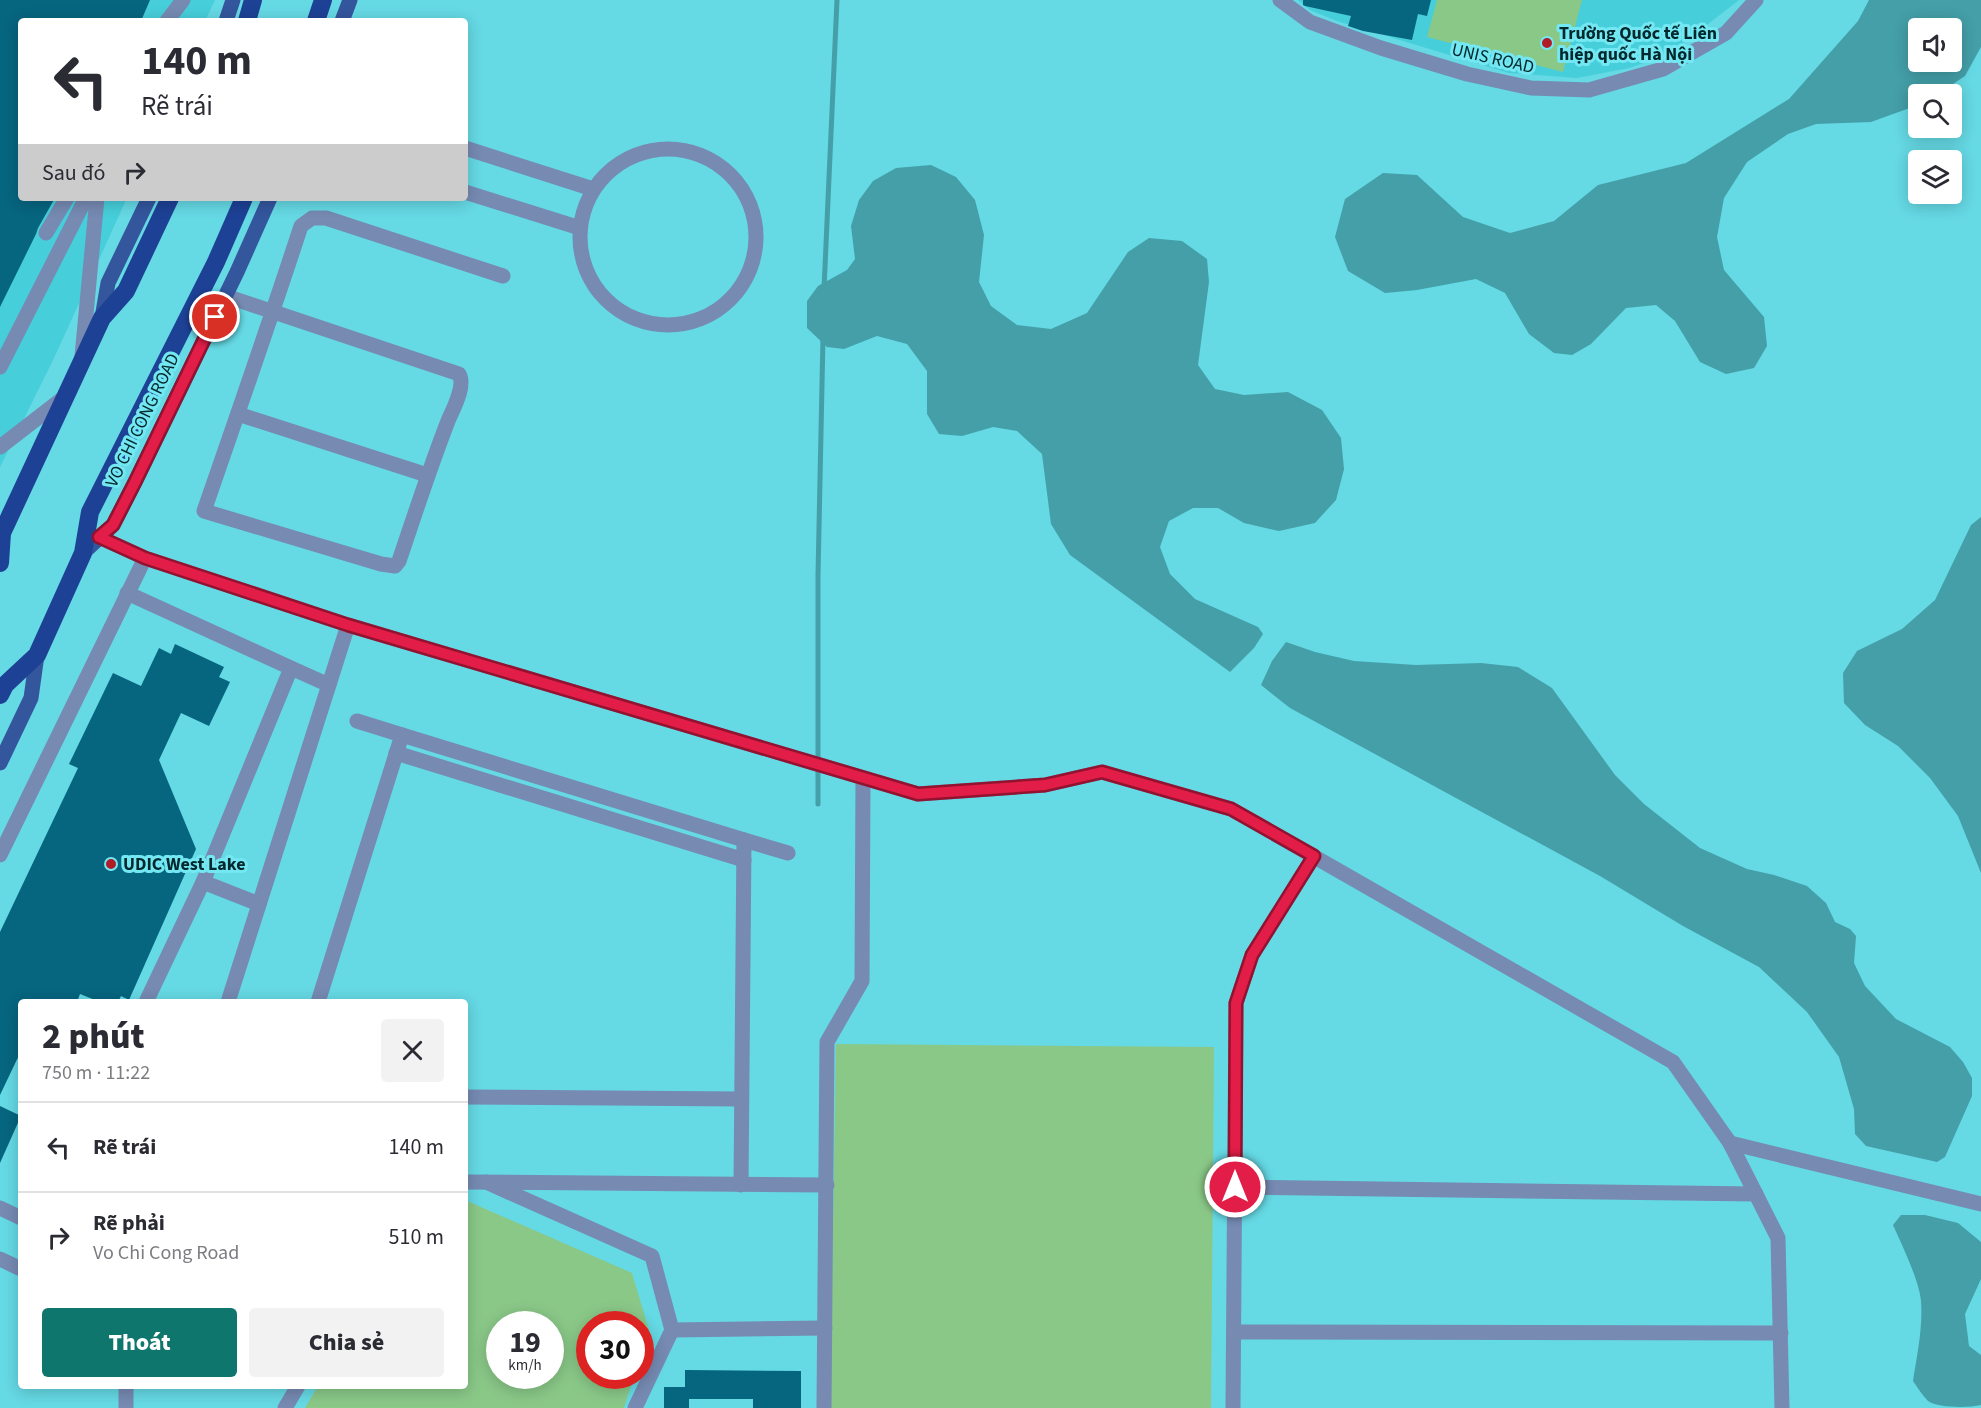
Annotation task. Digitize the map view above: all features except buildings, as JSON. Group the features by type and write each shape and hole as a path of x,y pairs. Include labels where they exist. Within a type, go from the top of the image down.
{"highway":[{"path":"247,18 254,0"},
{"path":"317,18 323,0"},
{"path":"0,563 3,525 102,318 126,291 169,201"},
{"name":"VO CHI CONG ROAD","path":"0,695 5,685 37,655 83,553 90,513 216,262 243,201"}],"main road":[{"path":"227,18 233,0"},
{"path":"343,18 350,0"},
{"path":"102,318 108,283 147,201"},
{"name":"VO CHI CONG ROAD","path":"83,553 113,525 225,296 269,201"},
{"name":"VO CHI CONG ROAD","path":"0,763 31,698 37,655"}],"street":[{"path":"162,18 171,0"},
{"path":"169,18 183,0"},
{"name":"UNIS ROAD","path":"1280,0 1310,22 1381,48 1467,74 1531,88 1589,90 1663,69 1726,33 1756,0"},
{"path":"669,148 696,152 721,165 741,186 753,211 757,239 751,268 736,294 712,314 683,324 653,324 624,314 600,295 584,269 578,239 580,228 583,209 593,189 616,164 641,152 669,148"},
{"path":"468,149 593,189"},
{"path":"468,193 580,228"},
{"path":"46,233 65,201"},
{"path":"0,367 84,201"},
{"path":"81,364 97,201"},
{"path":"225,296 272,313 459,374 461,383 426,475 399,561 395,566 381,564 204,511 238,414 272,313 301,226 312,218 326,218 503,276"},
{"path":"0,447 66,396"},
{"path":"238,414 426,475"},
{"path":"99,537 145,558 348,625 918,794 1045,785 1102,772 1231,809 1672,1062 1730,1143 1778,1238 1782,1408"},
{"path":"0,855 145,558"},
{"path":"127,592 329,685"},
{"path":"229,999 348,625"},
{"path":"147,999 203,882 291,668"},
{"path":"357,721 788,853"},
{"path":"319,999 402,735"},
{"path":"396,753 744,860"},
{"path":"824,1408 827,1042 862,981 863,778"},
{"path":"576,808 582,790"},
{"path":"741,1185 744,840"},
{"path":"1233,1408 1236,1003 1252,955 1314,856"},
{"path":"203,882 259,904"},
{"path":"468,1097 741,1099"},
{"path":"1730,1143 1981,1204"},
{"path":"468,1182 827,1185"},
{"path":"486,1182 652,1256 672,1330 635,1408"},
{"path":"1235,1187 1756,1194"},
{"path":"0,1208 18,1217"},
{"path":"0,1259 18,1265"},
{"path":"672,1330 825,1328"},
{"path":"1234,1332 1781,1333"},
{"path":"126,1389 126,1408"},
{"path":"285,1408 296,1389"}],"shaded area":[{"path":"0,0 215,0 206,18 18,18 18,201 126,201 54,358 0,467"},
{"name":"Trường Quốc tế Liên hiệp quốc Hà Nội","path":"1298,0 1739,0 1668,55 1629,68 1577,78 1509,73 1337,21 1310,10"},
{"path":"1869,0 1981,0 1981,47 1965,76 1953,84 1908,84 1908,109 1871,122 1816,124 1788,134 1747,162 1724,198 1717,237 1724,270 1764,317 1767,346 1754,368 1726,374 1700,362 1675,321 1656,305 1626,308 1591,344 1572,355 1554,353 1529,334 1505,293 1476,279 1417,290 1385,293 1348,271 1335,237 1345,199 1383,173 1417,175 1463,217 1510,233 1554,221 1598,185 1686,163 1789,99 1858,21"},
{"path":"931,165 956,177 975,200 984,235 979,282 991,306 1017,325 1051,329 1087,313 1128,252 1149,238 1182,241 1207,259 1209,282 1198,365 1215,389 1244,395 1288,392 1322,410 1341,438 1344,469 1336,500 1315,523 1279,531 1244,523 1218,508 1193,508 1169,521 1160,547 1170,574 1195,599 1258,627 1263,634 1254,648 1230,672 1070,555 1051,524 1042,454 1017,431 993,427 962,436 939,434 927,414 927,371 907,344 877,336 844,349 827,347 807,328 807,301 818,286 847,270 855,259 851,226 859,200 873,181 896,168"},
{"path":"1981,517 1981,873 1958,816 1930,778 1898,746 1865,725 1844,703 1843,673 1857,651 1902,629 1935,600 1971,525"},
{"path":"1286,642 1315,652 1354,661 1416,665 1481,663 1518,667 1552,688 1615,775 1644,804 1700,848 1747,869 1807,886 1826,903 1835,922 1850,929 1856,936 1854,963 1865,986 1896,1019 1950,1047 1963,1062 1972,1078 1972,1096 1945,1157 1937,1162 1866,1146 1855,1134 1854,1109 1839,1057 1807,1012 1759,967 1683,926 1600,876 1290,708 1261,685 1272,661"},
{"path":"1901,1215 1925,1215 1958,1223 1981,1242 1981,1279 1965,1314 1969,1346 1981,1355 1981,1405 1953,1407 1933,1403 1926,1399 1913,1381 1920,1331 1921,1301 1914,1273 1893,1225"}],"green space":[{"path":"1437,0 1582,0 1563,72 1427,37"},
{"path":"836,1044 1214,1047 1211,1408 830,1408"},
{"path":"468,1201 632,1273 643,1311 576,1311 576,1389 630,1389 624,1408 305,1408 316,1389 468,1389"}],"waterway":[{"path":"824,289 837,0"},
{"path":"818,804 818,575 823,337"}],"place":[{"name":"Trường Quốc tế Liên hiệp quốc Hà Nội","path":"1547,43"},
{"name":"UDIC West Lake","path":"111,864"}],"route":[{"path":"215,317 113,525 99,537 145,558 348,625 918,794 1045,785 1102,772 1231,809 1314,856 1252,955 1236,1003 1235,1187"}]}
